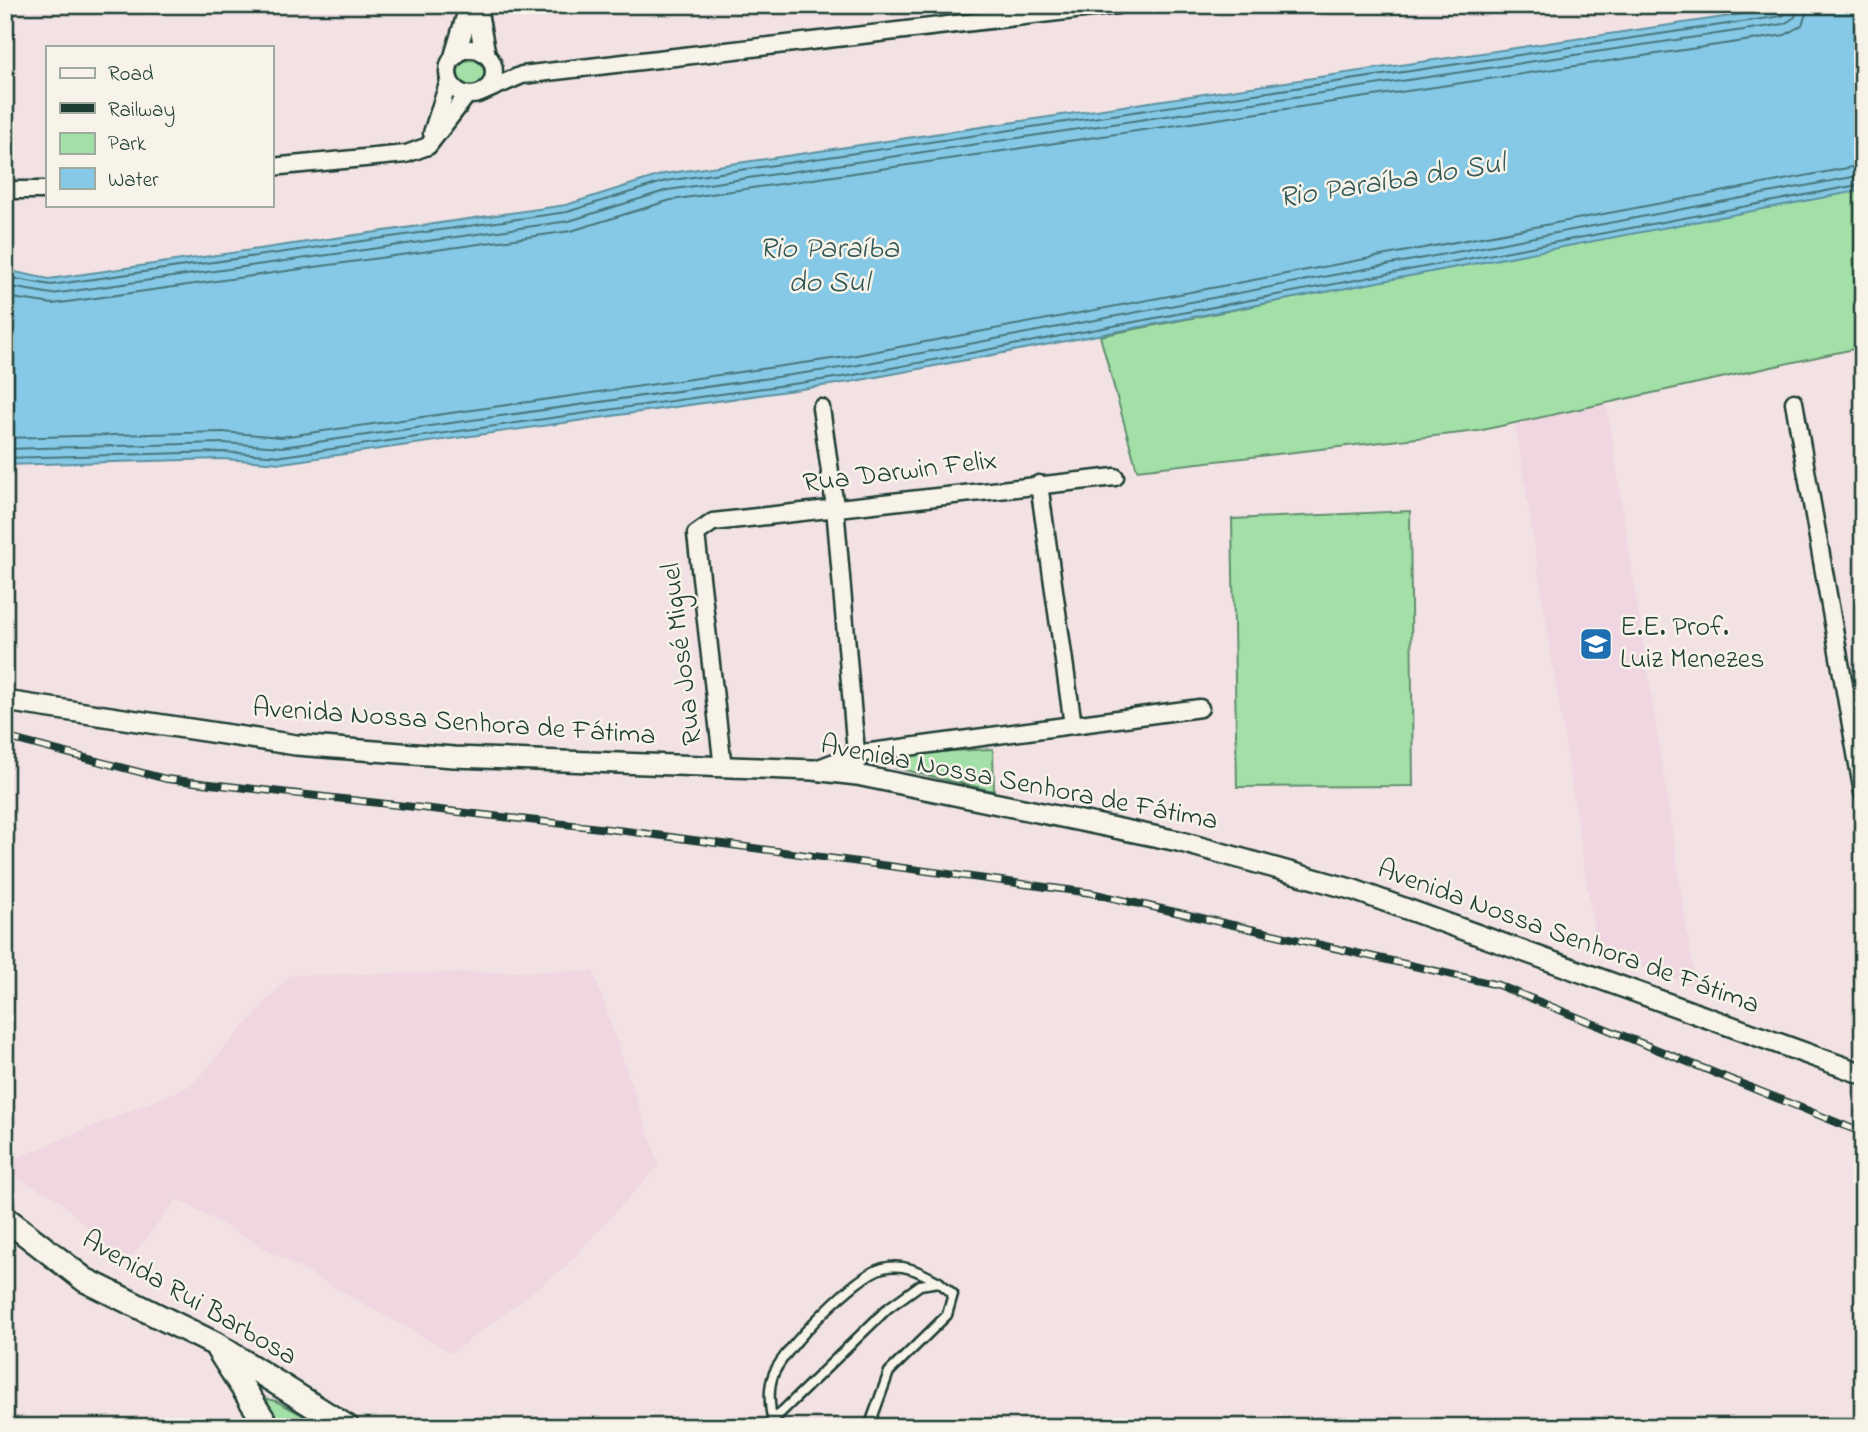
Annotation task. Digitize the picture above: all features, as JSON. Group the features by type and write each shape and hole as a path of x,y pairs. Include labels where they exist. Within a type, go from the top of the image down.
{"main road":[{"name":"Avenida Rui Barbosa","path":"5,1218 85,1280 215,1344 347,1427"},
{"path":"215,1344 268,1427"}],"street":[{"path":"428,146 449,81 448,67 455,55 470,5"},
{"path":"273,167 407,154 428,146 475,94 492,81 476,5"},
{"path":"968,5 970,23"},
{"path":"449,81 457,90 475,94 522,75 1118,5"},
{"path":"455,55 473,49 489,60 522,75"},
{"path":"5,190 46,190"},
{"path":"1794,402 1863,793"},
{"path":"821,408 835,507 857,775"},
{"name":"Rua Darwin Felix","path":"696,534 713,522 1115,477"},
{"path":"1039,484 1073,725"},
{"name":"Rua José Miguel","path":"696,534 723,768"},
{"name":"Avenida Nossa Senhora de Fátima","path":"5,701 296,745 454,757 813,770 857,775 1178,841 1354,890 1863,1074"},
{"path":"813,770 856,754 1200,708"}],"lane":[{"path":"771,1425 770,1396 774,1373 795,1344 857,1281 881,1268 911,1267 939,1282 953,1294 947,1315 889,1372 869,1427"},
{"path":"771,1425 888,1308 920,1285 939,1282"}],"shaded area":[{"name":"E.E. Prof. Luiz Menezes","path":"1595,329 1696,987 1597,950 1502,337"},
{"path":"593,971 659,1165 563,1269 452,1353 177,1199 125,1265 58,1199 5,1172 5,1163 192,1085 290,975"}],"green space":[{"path":"471,60 480,64 484,73 480,82 471,86 462,82 458,73 462,64"},
{"path":"1863,186 1863,347 1478,431 1137,470 1100,336"},
{"path":"1410,511 1413,786 1237,787 1232,519"},
{"path":"993,749 994,791 896,768 913,753"},
{"path":"260,1397 276,1401 325,1427 283,1427"}],"water":[{"name":"Rio Paraíba do Sul","path":"1805,5 1863,5 1863,190 850,382 282,463 222,459 5,465 5,270 49,279 566,205 664,174"}],"railway":[{"path":"5,737 166,779 626,831 1091,893 1498,985 1863,1133"}],"place":[{"name":"E.E. Prof. Luiz Menezes","path":"1596,644"}]}
